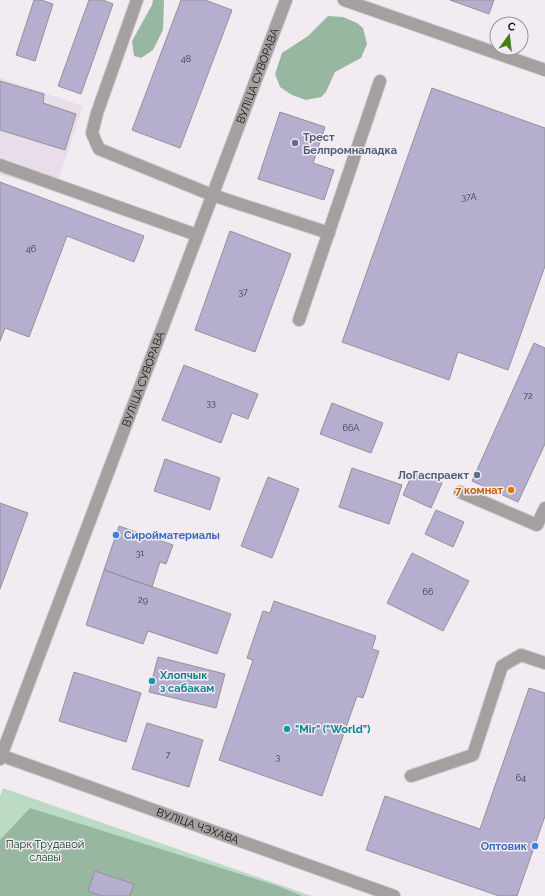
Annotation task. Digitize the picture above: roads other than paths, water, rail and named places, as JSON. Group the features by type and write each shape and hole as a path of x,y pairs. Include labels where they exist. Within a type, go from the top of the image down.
{"street":[{"path":"137,0 97,113 92,133 99,149 212,195 329,233"},
{"name":"ВУЛІЦА СУВОРАВА","path":"0,757 286,0"},
{"path":"344,0 545,70"},
{"path":"299,320 380,81"},
{"path":"0,165 196,235"},
{"path":"460,492 537,525 545,508"},
{"path":"410,776 474,755 502,666 521,655 545,663"},
{"name":"ВУЛІЦА ЧЭХАВА","path":"0,757 394,896"}],"place":[{"name":"Трест Белпромналадка","path":"295,143"},
{"name":"ЛоГаспраект","path":"477,475"},
{"name":"7 комнат","path":"511,490"},
{"name":"Сиройматериалы","path":"116,535"},
{"name":"Хлопчык з сабакам","path":"152,681"},
{"name":"\"Mir\" (\"World\")","path":"287,729"},
{"name":"Оптовик","path":"535,846"}],"park label":[{"name":"Парк Трудавой славы","path":"45,850"}]}
